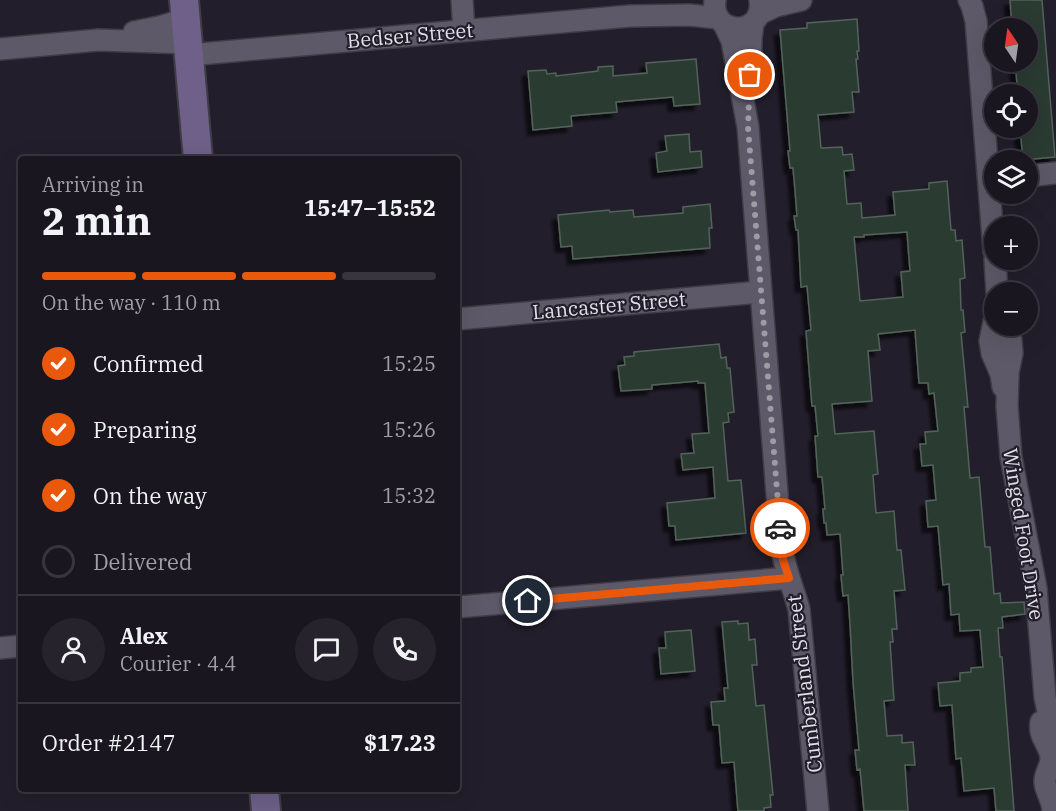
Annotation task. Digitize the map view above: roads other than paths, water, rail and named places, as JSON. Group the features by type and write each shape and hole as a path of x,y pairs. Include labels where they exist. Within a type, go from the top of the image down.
{"street":[{"path":"462,0 464,30"},
{"name":"Bedser Street","path":"630,16 696,0"},
{"name":"Bedser Street","path":"0,49 98,40 159,27 464,30 630,16 719,14 731,28 739,28 747,27 757,12 801,0"},
{"path":"969,0 976,21 989,150"},
{"name":"Cumberland Street","path":"748,127 751,39 757,12"},
{"name":"Cumberland Street","path":"719,14 732,41 748,127 781,544 783,560 795,592 801,622 818,811"},
{"path":"186,29 198,156"},
{"path":"1038,175 1056,173"},
{"name":"Lancaster Street","path":"460,319 760,292"},
{"name":"Winged Foot Drive","path":"991,336 992,353 1000,374 1007,405"},
{"name":"Winged Foot Drive","path":"1010,336 1012,353 1008,373 1007,405 1013,471 1036,588 1045,698 1054,747 1045,783 1054,802"},
{"path":"460,607 789,578"},
{"path":"0,648 18,646"},
{"path":"264,792 266,811"}]}
